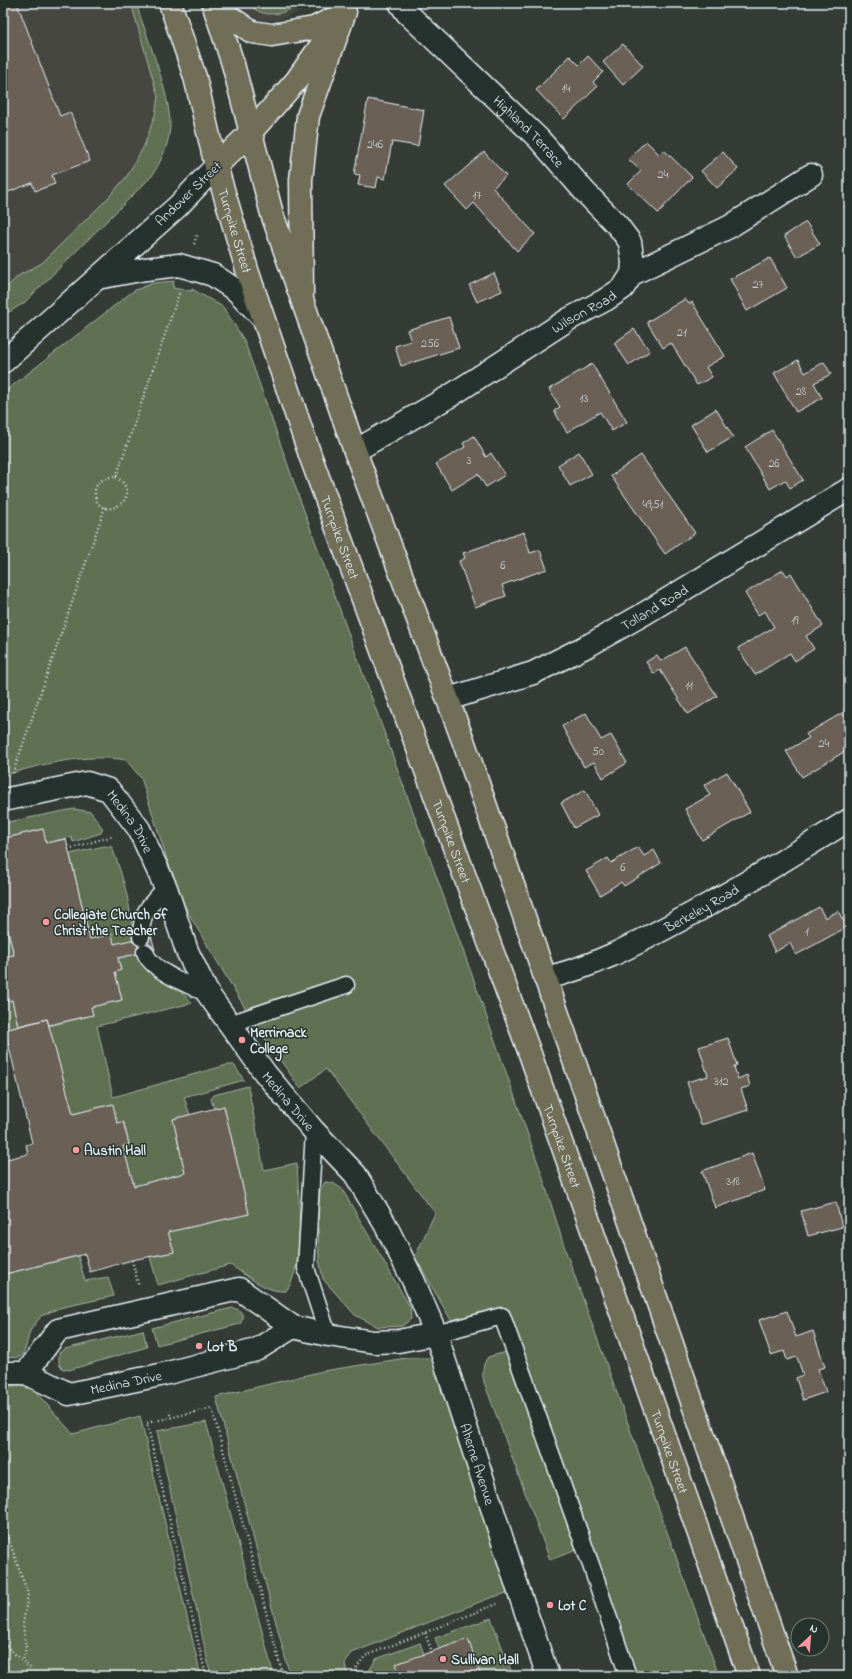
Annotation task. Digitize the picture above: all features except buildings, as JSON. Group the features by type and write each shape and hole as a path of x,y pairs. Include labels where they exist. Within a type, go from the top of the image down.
{"main road":[{"name":"Turnpike Street","path":"170,3 195,77 216,166 263,318 310,455 532,1058 749,1676"},
{"path":"215,3 230,17 252,32 272,35 314,28 348,8"},
{"path":"215,3 233,64 272,214 355,451 448,699 787,1676"},
{"name":"Andover Street","path":"216,166 250,133 296,81 348,8"},
{"path":"302,297 301,180 308,116 348,8"}],"street":[{"name":"Highland Terrace","path":"400,3 407,13 540,139 584,192 618,226 630,242 633,263 632,274"},
{"name":"Andover Street","path":"3,362 178,206 216,166"},
{"name":"Wilson Road","path":"355,451 450,396 569,319 605,300 623,288 632,274 729,227 811,175"},
{"path":"97,278 146,268 179,265 213,275 237,291 263,318"},
{"name":"Tolland Road","path":"448,699 532,672 591,644 769,539 849,489"},
{"name":"Medina Drive","path":"11,798 87,783 108,790 139,829 166,888 187,951 208,994 265,1072 314,1132 355,1174 385,1224 405,1263 436,1334"},
{"name":"Berkeley Road","path":"545,978 574,972 644,939 749,882 849,820"},
{"path":"26,1373 58,1330 239,1289 293,1327 328,1335 374,1342 398,1342 436,1334"},
{"name":"Medina Drive","path":"3,1373 26,1373 69,1394 160,1375 256,1350 293,1327"},
{"name":"Aherne Avenue","path":"436,1334 520,1595 548,1676"}],"lane":[{"path":"166,888 148,905 142,921 143,945 146,956 176,979 208,994"},
{"path":"229,1024 346,985"},
{"path":"314,1132 306,1268 328,1335"},
{"path":"436,1334 502,1316 592,1568 628,1676"}],"path":[{"path":"116,477 183,283"},
{"path":"110,476 116,477 126,486 127,494 123,502 117,507 110,509 100,505 96,498 95,492 98,483 104,478 110,476"},
{"path":"11,798 12,772 105,507"},
{"path":"68,849 139,829"},
{"path":"132,1260 140,1290"},
{"path":"206,1676 147,1423 212,1408 283,1675"},
{"path":"169,1410 171,1418"},
{"path":"3,1530 5,1529 28,1594 23,1624 26,1648 23,1661"},
{"path":"355,1676 357,1667 365,1656 520,1595"},
{"path":"425,1633 432,1652"},
{"path":"3,1643 30,1668"}],"shaded area":[{"path":"3,3 136,3 166,98 170,127 167,146 152,176 24,303 9,312 3,312"},
{"path":"235,3 310,3 300,12 276,21 258,19 248,15"}],"green space":[{"path":"131,3 136,3 167,98 170,127 164,153 152,176 24,303 9,312 3,312 3,291 18,276 42,263 108,198 127,176 144,146 155,115 158,97"},
{"path":"249,3 300,3 281,13 266,14 260,12"},
{"path":"174,281 173,288 192,291 192,289 223,307 244,340 298,494 472,975 541,1172 565,1249 719,1676 624,1676 582,1548 550,1560 484,1382 483,1369 488,1357 510,1351 497,1312 451,1320 415,1257 435,1213 326,1069 300,1088 254,1023 191,918 177,890 141,778 126,760 112,758 64,761 32,767 3,776 3,393 133,291 153,283"},
{"path":"74,809 91,812 103,829 101,833 73,842 71,837 46,843 42,829 6,838 9,852 3,853 3,823"},
{"path":"104,846 112,847 123,881 131,915 133,940 114,944 111,934 90,939 70,854"},
{"path":"3,911 14,955 3,957"},
{"path":"136,954 149,968 179,990 192,1003 97,1026 113,1097 227,1065 234,1065 244,1080 184,1097 190,1115 173,1119 185,1173 134,1186 123,1146 129,1144 124,1122 117,1123 112,1104 73,1114 49,1026 93,1015 91,1007 122,1000 115,972 121,970 118,958"},
{"path":"3,999 4,1002 12,1000 18,1026 3,1031"},
{"path":"248,1086 264,1170 297,1163 299,1248 292,1280 286,1291 279,1291 264,1286 230,1265 158,1285 150,1257 174,1252 168,1232 249,1214 224,1106 214,1109 211,1099 214,1095"},
{"path":"325,1182 333,1183 342,1189 410,1307 411,1319 402,1326 378,1327 355,1315 323,1279 319,1260 318,1219 320,1190"},
{"path":"78,1256 85,1281 108,1277 114,1296 59,1308 41,1316 30,1331 25,1350 20,1357 3,1358 3,1265 6,1274"},
{"path":"232,1308 238,1310 242,1314 243,1318 240,1324 157,1345 152,1328"},
{"path":"143,1330 147,1347 69,1370 63,1369 59,1365 59,1353 65,1349"},
{"path":"406,1358 430,1358 439,1368 510,1592 487,1599 352,1653 345,1664 348,1676 293,1676 289,1672 216,1397 323,1371"},
{"path":"3,1386 21,1386 34,1390 73,1434 140,1416 201,1676 3,1676"},
{"path":"206,1422 274,1676 211,1676 157,1431"},
{"path":"491,1618 513,1676 481,1676 439,1649 435,1638"},
{"path":"420,1643 424,1654 400,1676 366,1676 376,1659"}],"place":[{"name":"Collegiate Church of Christ the Teacher","path":"46,922"},
{"name":"Merrimack College","path":"242,1040"},
{"name":"Austin Hall","path":"76,1150"},
{"name":"Lot B","path":"199,1346"},
{"name":"Lot C","path":"550,1605"},
{"name":"Sullivan Hall","path":"443,1659"}]}
